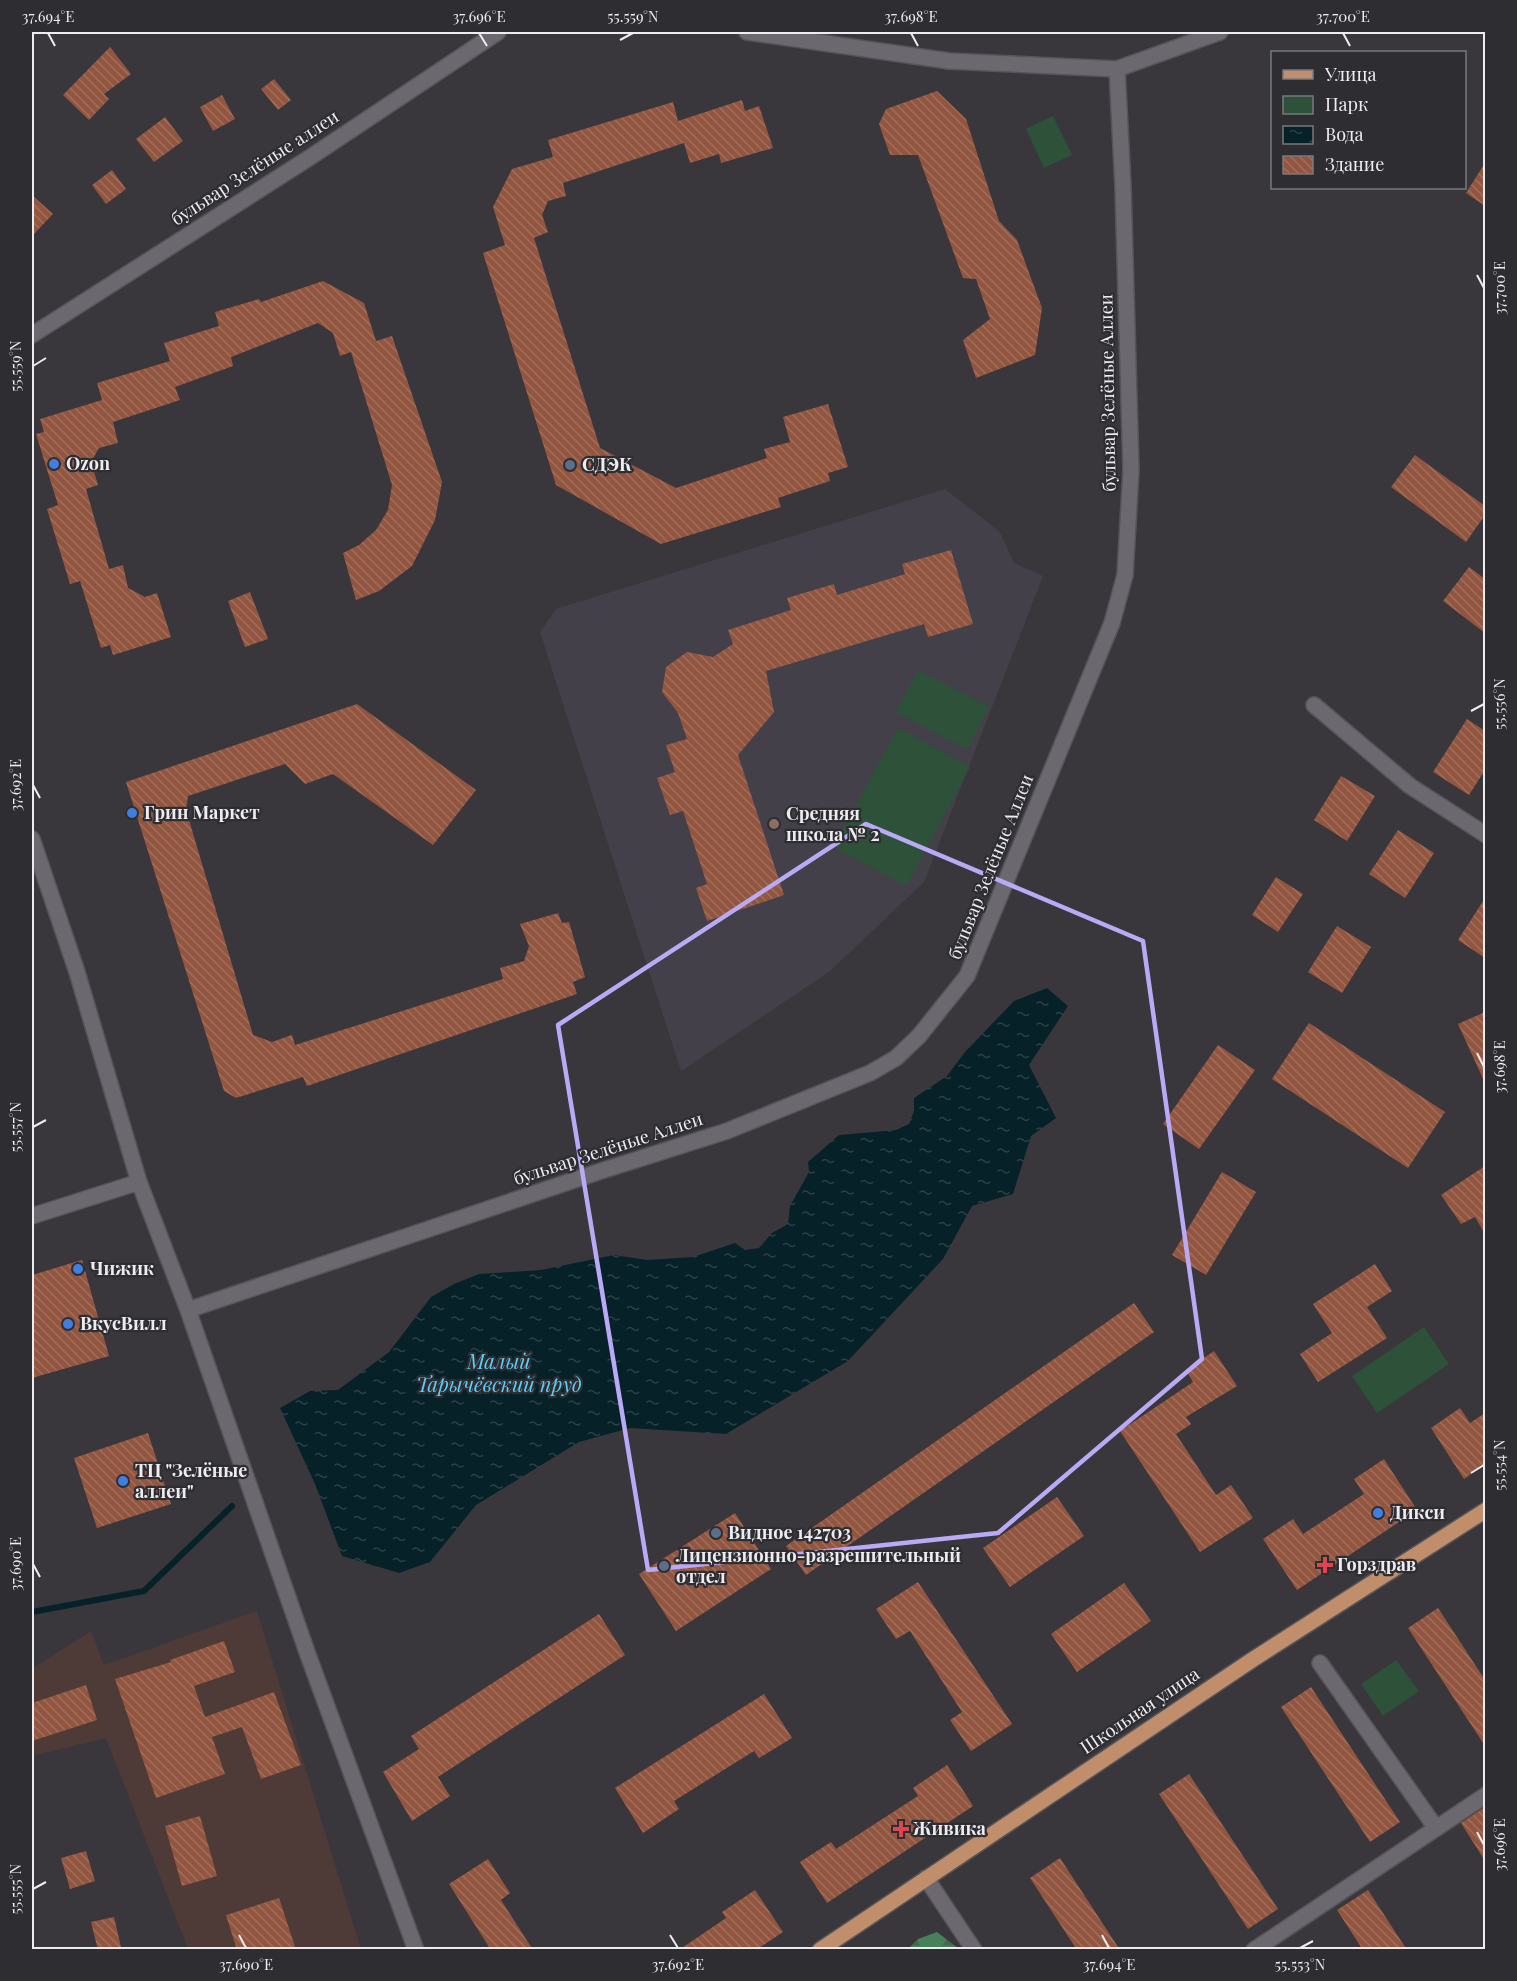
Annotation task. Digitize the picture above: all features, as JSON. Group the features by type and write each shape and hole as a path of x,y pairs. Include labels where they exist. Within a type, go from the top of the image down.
{"main road":[{"name":"Школьная улица","path":"820,1950 1252,1660 1485,1510"}],"street":[{"name":"бульвар Зелёные аллеи","path":"32,335 309,158 498,32"},
{"path":"747,32 949,61 1117,69 1220,32"},
{"name":"бульвар Зелёные Аллеи","path":"188,1310 727,1131 870,1073 896,1058 919,1036 967,976 1112,623 1125,575 1131,470 1130,400 1117,69"},
{"path":"1314,705 1410,786 1485,835"},
{"path":"32,839 78,972 139,1182 188,1310 416,1950"},
{"path":"32,1216 139,1182"},
{"path":"1320,1663 1436,1828"},
{"path":"1254,1950 1485,1795"},
{"path":"926,1878 974,1950"}],"highlighted area":[{"path":"866,824 1143,941 1202,1359 998,1533 648,1570 558,1025"}],"shaded area":[{"name":"Средняя школа № 2","path":"945,489 1000,532 1014,563 1043,576 924,882 829,972 681,1071 540,632 556,609"},
{"path":"257,1611 361,1949 188,1949 106,1738 32,1756 32,1669 91,1631 104,1665"}],"green space":[{"path":"1053,116 1072,155 1044,168 1026,129"},
{"path":"918,670 989,707 967,749 896,712"},
{"path":"898,728 970,767 906,886 833,847"},
{"path":"1424,1327 1449,1364 1377,1413 1352,1376"},
{"path":"1396,1660 1419,1691 1383,1716 1361,1684"},
{"path":"937,1932 959,1949 908,1949 918,1939"}],"water":[{"name":"Малый Тарычёвский пруд","path":"1047,988 1068,1006 1029,1065 1056,1118 1031,1136 1013,1194 972,1206 943,1259 848,1361 726,1434 630,1428 579,1442 476,1505 430,1562 399,1573 342,1556 315,1484 280,1408 310,1391 338,1390 389,1352 431,1297 479,1274 541,1270 614,1255 647,1260 693,1257 735,1243 745,1250 759,1248 772,1233 788,1224 790,1206 809,1172 808,1162 839,1135 896,1130 909,1124 914,1111 914,1098 947,1076 965,1052 1014,1001"}],"building":[{"path":"110,47 131,74 104,94 109,99 89,120 63,95"},
{"path":"274,79 291,100 278,110 261,89"},
{"path":"937,91 966,119 999,221 1017,240 1042,308 1035,355 976,378 963,340 990,319 976,279 963,278 918,155 890,155 879,124 886,109"},
{"path":"222,95 235,119 213,131 200,107"},
{"path":"742,100 745,111 759,106 773,148 721,163 719,154 690,163 684,143 563,183 566,196 548,201 542,215 548,232 534,238 600,448 676,488 767,458 764,449 790,442 783,417 828,404 848,467 828,473 830,481 778,498 781,507 661,544 556,485 483,253 505,245 493,207 512,169 553,157 548,140 673,102 678,121"},
{"path":"165,117 183,141 154,162 136,139"},
{"path":"1485,163 1485,206 1466,193"},
{"path":"112,170 126,189 106,204 92,185"},
{"path":"32,195 53,214 32,236"},
{"path":"323,281 364,303 376,341 392,336 442,482 435,520 412,566 379,591 356,600 343,553 359,545 376,530 388,510 392,485 351,352 340,356 333,333 318,323 231,357 233,366 175,387 180,400 113,422 118,443 99,448 91,462 98,485 86,489 109,569 123,565 128,588 145,597 157,593 171,637 113,655 110,645 101,648 80,581 70,584 47,509 58,505 36,434 44,432 40,419 102,400 97,383 170,361 164,343 219,326 215,312 259,299 261,302"},
{"path":"1415,455 1485,506 1485,515 1466,542 1391,487"},
{"path":"951,550 973,624 928,637 924,624 766,671 774,712 738,755 784,895 707,921 696,888 707,884 683,811 670,815 657,778 675,772 666,745 687,739 678,713 662,692 666,667 687,652 713,657 733,644 728,630 791,610 787,598 834,584 837,595 905,574 902,564"},
{"path":"1469,567 1485,579 1485,633 1443,601"},
{"path":"250,592 268,639 245,647 228,601"},
{"path":"357,704 476,790 433,845 333,774 305,784 285,764 188,796 186,810 253,1035 272,1042 292,1035 295,1045 503,979 500,968 524,961 529,946 520,924 558,913 562,923 569,922 585,977 573,982 577,994 307,1086 303,1077 236,1098 224,1091 126,782"},
{"path":"1467,719 1485,731 1485,770 1469,795 1433,772"},
{"path":"1341,776 1375,796 1347,841 1314,820"},
{"path":"1398,830 1434,853 1405,898 1369,874"},
{"path":"1276,877 1303,894 1278,932 1252,915"},
{"path":"1485,898 1485,958 1458,940"},
{"path":"1337,926 1371,947 1342,993 1308,972"},
{"path":"1485,1012 1485,1083 1458,1024"},
{"path":"1309,1023 1445,1112 1408,1168 1272,1079"},
{"path":"1218,1045 1255,1070 1199,1149 1163,1124"},
{"path":"1485,1166 1485,1234 1475,1217 1461,1224 1441,1195"},
{"path":"1222,1172 1256,1192 1206,1275 1172,1255"},
{"path":"82,1260 109,1356 32,1378 32,1275"},
{"path":"1375,1264 1392,1291 1367,1307 1387,1338 1318,1382 1300,1354 1332,1333 1313,1304"},
{"path":"1134,1303 1154,1332 806,1575 786,1546"},
{"path":"1214,1351 1237,1386 1186,1417 1191,1424 1176,1434 1216,1495 1231,1485 1253,1518 1200,1552 1120,1431 1193,1382 1186,1370"},
{"path":"1460,1408 1470,1423 1485,1413 1485,1464 1464,1479 1431,1428"},
{"name":"ТЦ \"Зелёные аллеи\"","path":"148,1433 171,1504 97,1528 74,1458"},
{"path":"1384,1459 1417,1510 1297,1590 1263,1539 1293,1519 1303,1534 1364,1494 1354,1479"},
{"path":"1057,1497 1084,1536 1010,1587 983,1548"},
{"path":"735,1513 771,1569 676,1631 639,1574"},
{"path":"918,1582 1012,1724 971,1751 950,1720 962,1712 910,1631 896,1639 876,1609"},
{"path":"1124,1583 1151,1621 1077,1672 1051,1634"},
{"path":"1438,1608 1485,1680 1485,1746 1408,1628"},
{"path":"599,1614 625,1655 438,1777 450,1796 412,1821 383,1772 419,1749 411,1736"},
{"path":"224,1641 235,1672 194,1686 205,1717 274,1692 301,1765 261,1779 242,1727 212,1737 225,1774 156,1798 115,1679 171,1662 170,1660"},
{"path":"86,1685 97,1720 32,1741 32,1703"},
{"path":"1311,1687 1400,1822 1370,1842 1281,1707"},
{"path":"764,1694 792,1738 759,1758 754,1751 674,1801 679,1809 643,1833 615,1788"},
{"path":"947,1765 973,1806 827,1903 800,1862 831,1842 836,1849 918,1796 913,1788"},
{"path":"1189,1774 1278,1909 1248,1929 1159,1794"},
{"path":"1485,1807 1485,1861 1461,1823"},
{"path":"200,1816 217,1876 182,1886 165,1826"},
{"path":"86,1851 95,1881 70,1889 61,1858"},
{"path":"1060,1858 1120,1950 1077,1950 1030,1878"},
{"path":"488,1859 510,1893 501,1900 533,1950 491,1950 449,1884"},
{"path":"755,1890 783,1932 756,1950 679,1950 726,1918 722,1912"},
{"path":"1368,1890 1407,1950 1363,1950 1337,1910"},
{"path":"279,1898 296,1950 237,1950 226,1915"},
{"path":"114,1917 121,1947 98,1950 91,1922"}],"waterway":[{"path":"32,1612 144,1591 232,1506"}],"place":[{"name":"Ozon","path":"54,464"},
{"name":"СДЭК","path":"570,465"},
{"name":"Грин Маркет","path":"132,813"},
{"name":"Средняя школа № 2","path":"774,824"},
{"name":"Чижик","path":"78,1269"},
{"name":"ВкусВилл","path":"68,1324"},
{"name":"ТЦ \"Зелёные аллеи\"","path":"123,1481"},
{"name":"Дикси","path":"1378,1513"},
{"name":"Видное 142703","path":"716,1533"},
{"name":"Горздрав","path":"1325,1565"},
{"name":"Лицензионно-разрешительный отдел","path":"664,1566"},
{"name":"Живика","path":"901,1829"}]}
